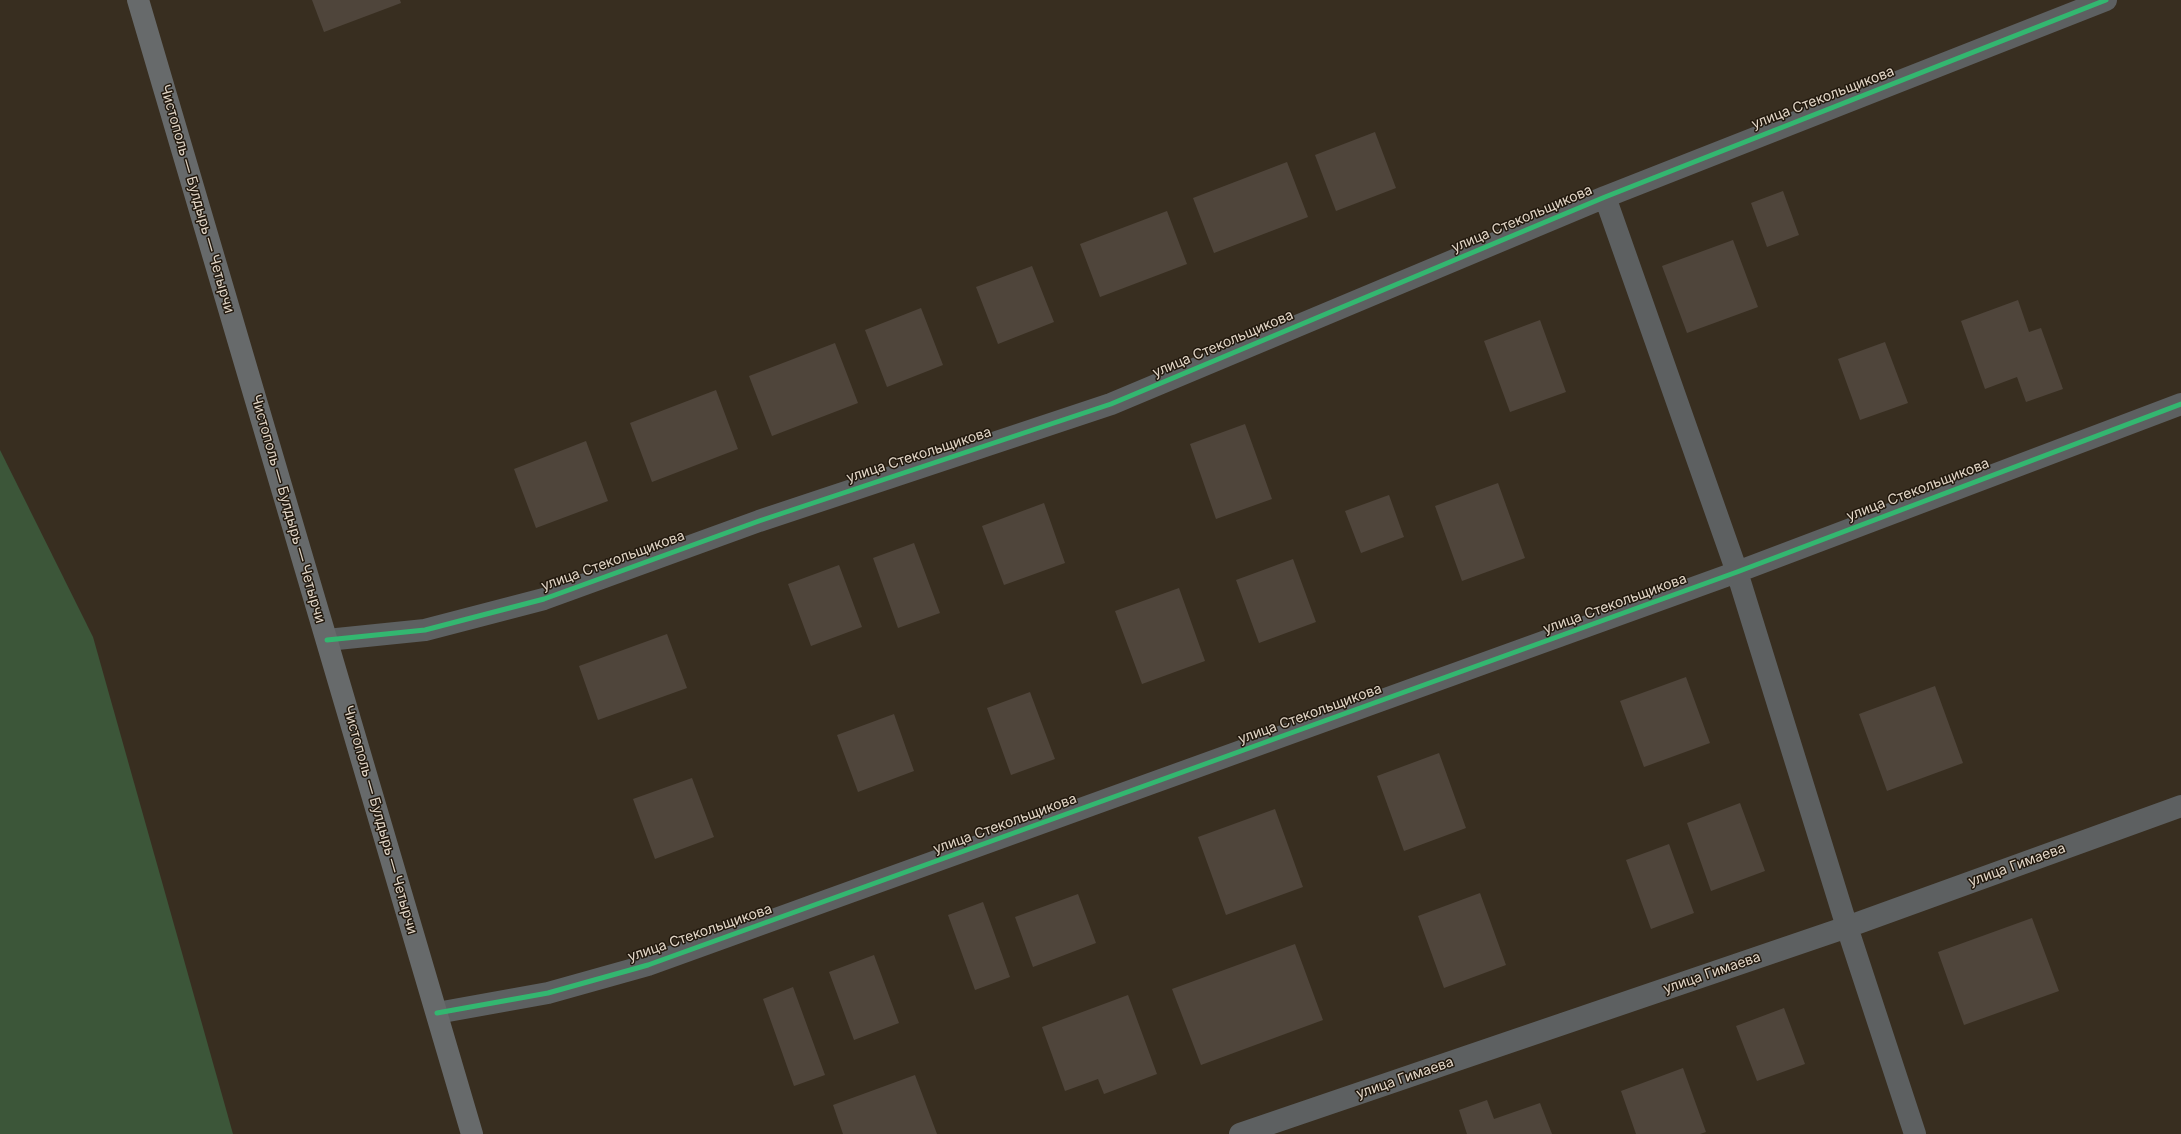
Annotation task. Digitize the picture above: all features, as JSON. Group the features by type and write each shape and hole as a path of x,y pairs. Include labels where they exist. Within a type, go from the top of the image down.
{"street":[{"name":"Чистополь — Булдырь — Четырчи","path":"138,0 472,1134"},
{"name":"улица Стекольщикова","path":"327,640 425,630 544,599 759,521 1112,404 1606,197 2106,0"},
{"path":"1606,197 1736,572 1847,927 1915,1134"},
{"name":"улица Стекольщикова","path":"436,1012 548,993 648,965 1736,572 2181,404"},
{"name":"улица Гимаева","path":"1240,1134 1847,927 2181,806"}],"green space":[{"path":"0,450 93,637 233,1134 0,1134"}],"building":[{"path":"312,0 400,0 401,3 324,32"},
{"path":"1375,132 1396,188 1336,211 1315,155"},
{"path":"1287,162 1308,217 1214,253 1193,198"},
{"path":"1783,191 1799,235 1767,247 1751,203"},
{"path":"1167,211 1187,264 1100,297 1080,244"},
{"path":"1733,240 1758,307 1687,333 1662,266"},
{"path":"1032,266 1054,322 998,344 976,287"},
{"path":"2018,300 2029,332 2041,328 2063,389 2026,402 2017,377 1985,389 1961,321"},
{"path":"921,308 943,365 887,387 865,330"},
{"path":"1540,320 1566,392 1510,412 1484,341"},
{"path":"1885,342 1908,403 1860,420 1838,359"},
{"path":"835,343 858,403 772,436 749,376"},
{"path":"716,390 738,449 652,482 630,423"},
{"path":"1245,424 1272,499 1216,519 1190,444"},
{"path":"586,441 608,501 536,528 514,469"},
{"path":"1498,483 1525,558 1462,581 1435,506"},
{"path":"1389,495 1404,537 1361,553 1345,511"},
{"path":"1044,503 1065,563 1004,585 982,526"},
{"path":"914,543 940,613 898,628 873,558"},
{"path":"1293,559 1316,622 1259,643 1236,580"},
{"path":"839,565 862,627 811,646 788,584"},
{"path":"1179,588 1205,661 1142,684 1115,611"},
{"path":"667,634 687,688 598,720 579,666"},
{"path":"1686,677 1710,743 1644,767 1620,701"},
{"path":"1935,686 1963,763 1887,791 1859,714"},
{"path":"1030,692 1055,759 1011,775 987,708"},
{"path":"894,714 914,771 858,792 837,735"},
{"path":"1439,753 1466,828 1404,851 1377,776"},
{"path":"692,778 714,837 655,859 633,799"},
{"path":"1740,803 1765,871 1711,891 1687,823"},
{"path":"1275,809 1303,887 1226,915 1198,837"},
{"path":"1669,844 1694,913 1651,929 1626,860"},
{"path":"1480,893 1506,965 1444,988 1418,916"},
{"path":"1078,894 1096,943 1033,967 1015,917"},
{"path":"983,902 1010,977 975,990 948,915"},
{"path":"2032,918 2059,991 1964,1025 1938,952"},
{"path":"1295,944 1323,1020 1201,1065 1172,989"},
{"path":"874,955 899,1023 854,1040 829,972"},
{"path":"793,987 825,1075 794,1086 763,999"},
{"path":"1128,995 1157,1074 1104,1094 1098,1079 1065,1091 1042,1027"},
{"path":"1784,1008 1805,1064 1757,1081 1736,1026"},
{"path":"1683,1068 1706,1132 1700,1134 1636,1134 1621,1091"},
{"path":"915,1075 937,1134 843,1134 833,1105"},
{"path":"1487,1100 1494,1119 1540,1103 1552,1134 1467,1134 1459,1110"}],"cycle path":[{"path":"327,640 425,630 544,599 759,521 1111,404 1605,197 2106,0"},
{"path":"437,1013 548,993 648,965 1737,572 2181,404"}]}
